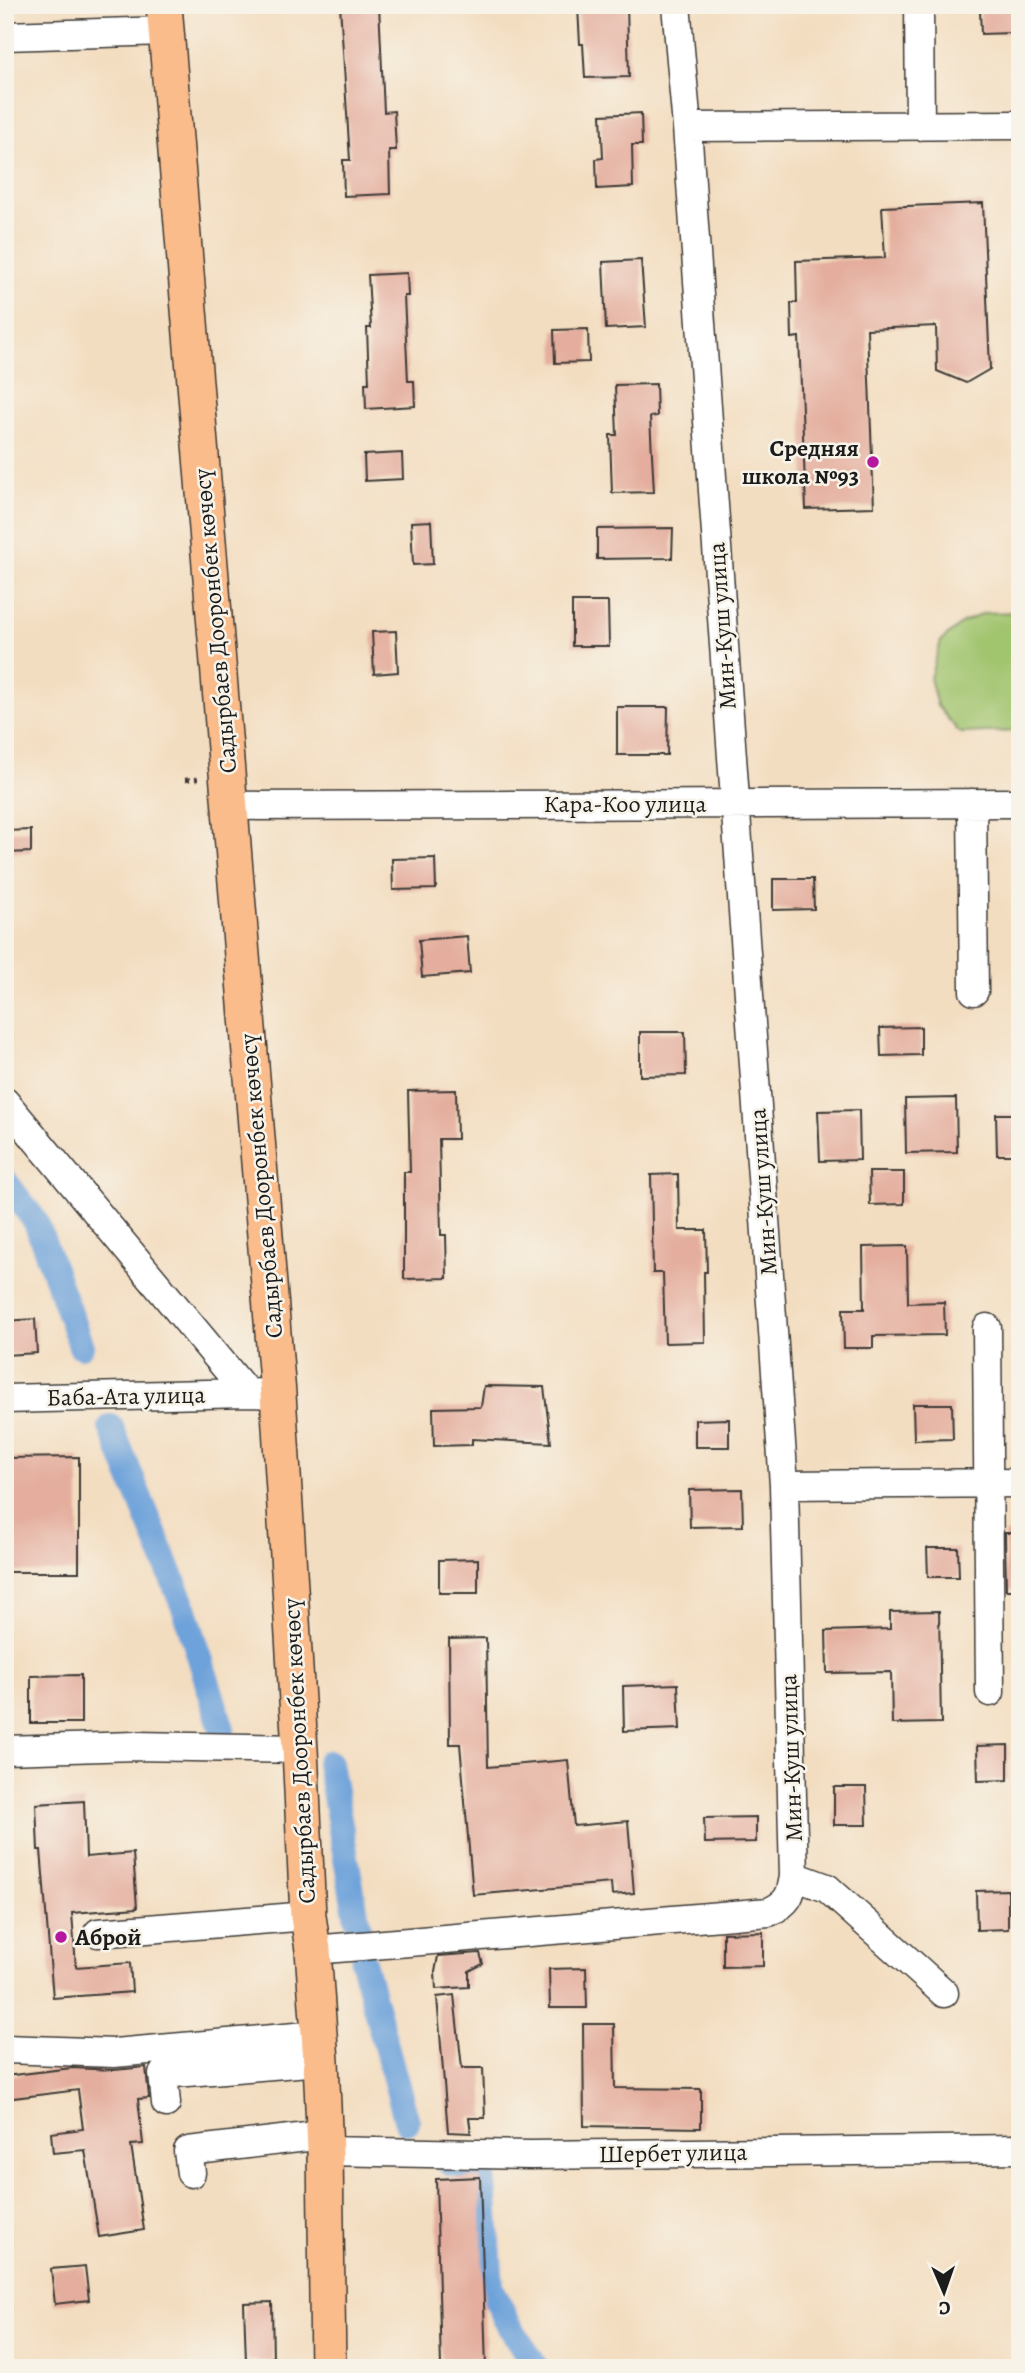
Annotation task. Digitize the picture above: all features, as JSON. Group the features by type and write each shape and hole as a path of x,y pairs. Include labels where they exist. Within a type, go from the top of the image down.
{"main road":[{"name":"Садырбаев Дооронбек көчөсү","path":"165,18 230,806 263,1394 300,1749 325,2143 328,2368"}],"street":[{"name":"Мин-Куш улица","path":"98,1933 311,1933 769,1912 782,1906 791,1894 794,1877 784,1485 676,5"},
{"path":"919,5 920,125"},
{"path":"5,36 165,18"},
{"path":"687,127 1020,125"},
{"path":"972,803 974,991"},
{"name":"Кара-Коо улица","path":"230,806 1020,803"},
{"path":"5,1102 263,1394"},
{"path":"987,1328 990,1692"},
{"name":"Баба-Ата улица","path":"5,1399 263,1394"},
{"path":"784,1485 1020,1483"},
{"path":"5,1750 135,1746 300,1749"},
{"path":"794,1877 827,1888 944,1993"},
{"path":"5,2049 114,2053 320,2048"},
{"path":"166,2103 163,2074 320,2048"},
{"name":"Шербет улица","path":"191,2174 188,2151 325,2143 531,2155 1020,2148"}],"green space":[{"path":"1020,612 1020,731 960,733 937,706 930,678 941,641 962,623 984,613"}],"building":[{"path":"340,5 379,5 384,112 394,111 396,150 389,150 390,194 344,196 343,160 350,160"},
{"path":"627,5 629,77 585,78 578,7"},
{"path":"1011,10 1012,33 981,34 980,11"},
{"path":"641,113 642,145 632,145 633,187 597,189 596,159 603,158 601,115"},
{"path":"983,203 990,369 966,383 937,371 936,326 867,329 874,507 806,509 799,337 792,338 791,303 797,303 796,261 885,258 882,207"},
{"path":"641,260 646,327 606,329 603,262"},
{"path":"407,273 408,296 404,296 408,381 414,381 415,406 366,409 365,383 369,383 367,328 371,328 368,275"},
{"path":"588,329 589,362 555,363 554,330"},
{"path":"656,384 657,416 650,417 654,492 612,493 610,435 617,435 615,385"},
{"path":"402,453 403,479 365,481 364,455"},
{"path":"431,521 433,564 413,565 411,522"},
{"path":"673,528 672,558 597,559 597,529"},
{"path":"572,602 608,602 609,646 572,646"},
{"path":"396,631 398,672 374,674 372,632"},
{"path":"617,707 668,707 667,755 617,755"},
{"path":"31,830 31,852 5,853 5,831"},
{"path":"435,858 436,889 393,890 392,859"},
{"path":"773,879 813,879 814,909 773,910"},
{"path":"467,936 470,973 422,977 419,940"},
{"path":"921,1027 921,1055 881,1056 880,1028"},
{"path":"640,1032 685,1032 686,1075 640,1076"},
{"path":"456,1090 457,1139 439,1139 441,1235 446,1235 447,1278 404,1279 404,1172 410,1172 408,1091"},
{"path":"956,1098 957,1152 906,1153 905,1099"},
{"path":"859,1110 860,1160 820,1161 818,1111"},
{"path":"996,1114 1020,1114 1020,1155 997,1155"},
{"path":"869,1172 904,1172 904,1204 870,1205"},
{"path":"678,1174 679,1230 706,1230 705,1342 665,1343 663,1273 653,1273 651,1175"},
{"path":"907,1246 908,1303 944,1302 945,1335 873,1336 873,1348 844,1348 843,1309 864,1309 863,1247"},
{"path":"35,1319 37,1353 5,1355 5,1321"},
{"path":"484,1386 544,1387 551,1443 472,1439 472,1445 434,1446 433,1408 481,1407"},
{"path":"913,1404 952,1404 953,1439 914,1440"},
{"path":"729,1419 729,1447 695,1447 695,1420"},
{"path":"79,1457 79,1572 5,1572 5,1458"},
{"path":"742,1489 743,1526 690,1527 689,1490"},
{"path":"1005,1533 1020,1533 1020,1590 1006,1590"},
{"path":"927,1548 958,1548 959,1577 928,1577"},
{"path":"478,1559 478,1593 439,1593 439,1560"},
{"path":"939,1611 941,1723 892,1724 891,1672 827,1673 826,1631 890,1629 890,1612"},
{"path":"486,1638 488,1767 568,1760 574,1826 628,1821 634,1893 612,1895 611,1883 473,1895 460,1744 450,1744 449,1639"},
{"path":"81,1675 81,1723 31,1723 31,1676"},
{"path":"678,1684 680,1729 624,1731 623,1686"},
{"path":"1008,1745 1008,1780 978,1781 977,1746"},
{"path":"834,1787 866,1787 867,1825 834,1825"},
{"name":"Аброй","path":"84,1801 86,1857 133,1853 137,1908 72,1913 76,1967 130,1963 132,1992 53,1998 36,1804"},
{"path":"756,1817 756,1842 705,1843 704,1818"},
{"path":"1008,1890 1008,1929 977,1930 976,1891"},
{"path":"763,1932 763,1966 723,1967 723,1933"},
{"path":"480,1953 483,1964 469,1971 469,1987 436,1989 438,1956"},
{"path":"586,1968 587,2008 550,2008 549,1969"},
{"path":"454,1995 462,2068 483,2068 485,2118 469,2118 471,2133 448,2132 437,1997"},
{"path":"583,2024 614,2024 615,2088 701,2089 701,2128 584,2126"},
{"path":"146,2067 149,2098 138,2099 143,2144 131,2145 144,2230 99,2237 85,2150 53,2153 51,2133 83,2129 78,2090 5,2099 5,2076 72,2068 114,2070"},
{"path":"480,2177 486,2368 441,2368 436,2179"},
{"path":"85,2266 89,2300 55,2304 51,2269"},
{"path":"272,2302 273,2361 246,2361 244,2303"}],"waterway":[{"path":"5,1181 36,1222 81,1346"},
{"path":"111,1427 185,1610 222,1729"},
{"path":"329,1763 358,1925"},
{"path":"363,1962 407,2122"},
{"path":"450,2163 483,2168 491,2287 506,2320 536,2368"}],"place":[{"name":"Средняя школа №93","path":"873,462"},
{"name":"Аброй","path":"61,1937"}]}
